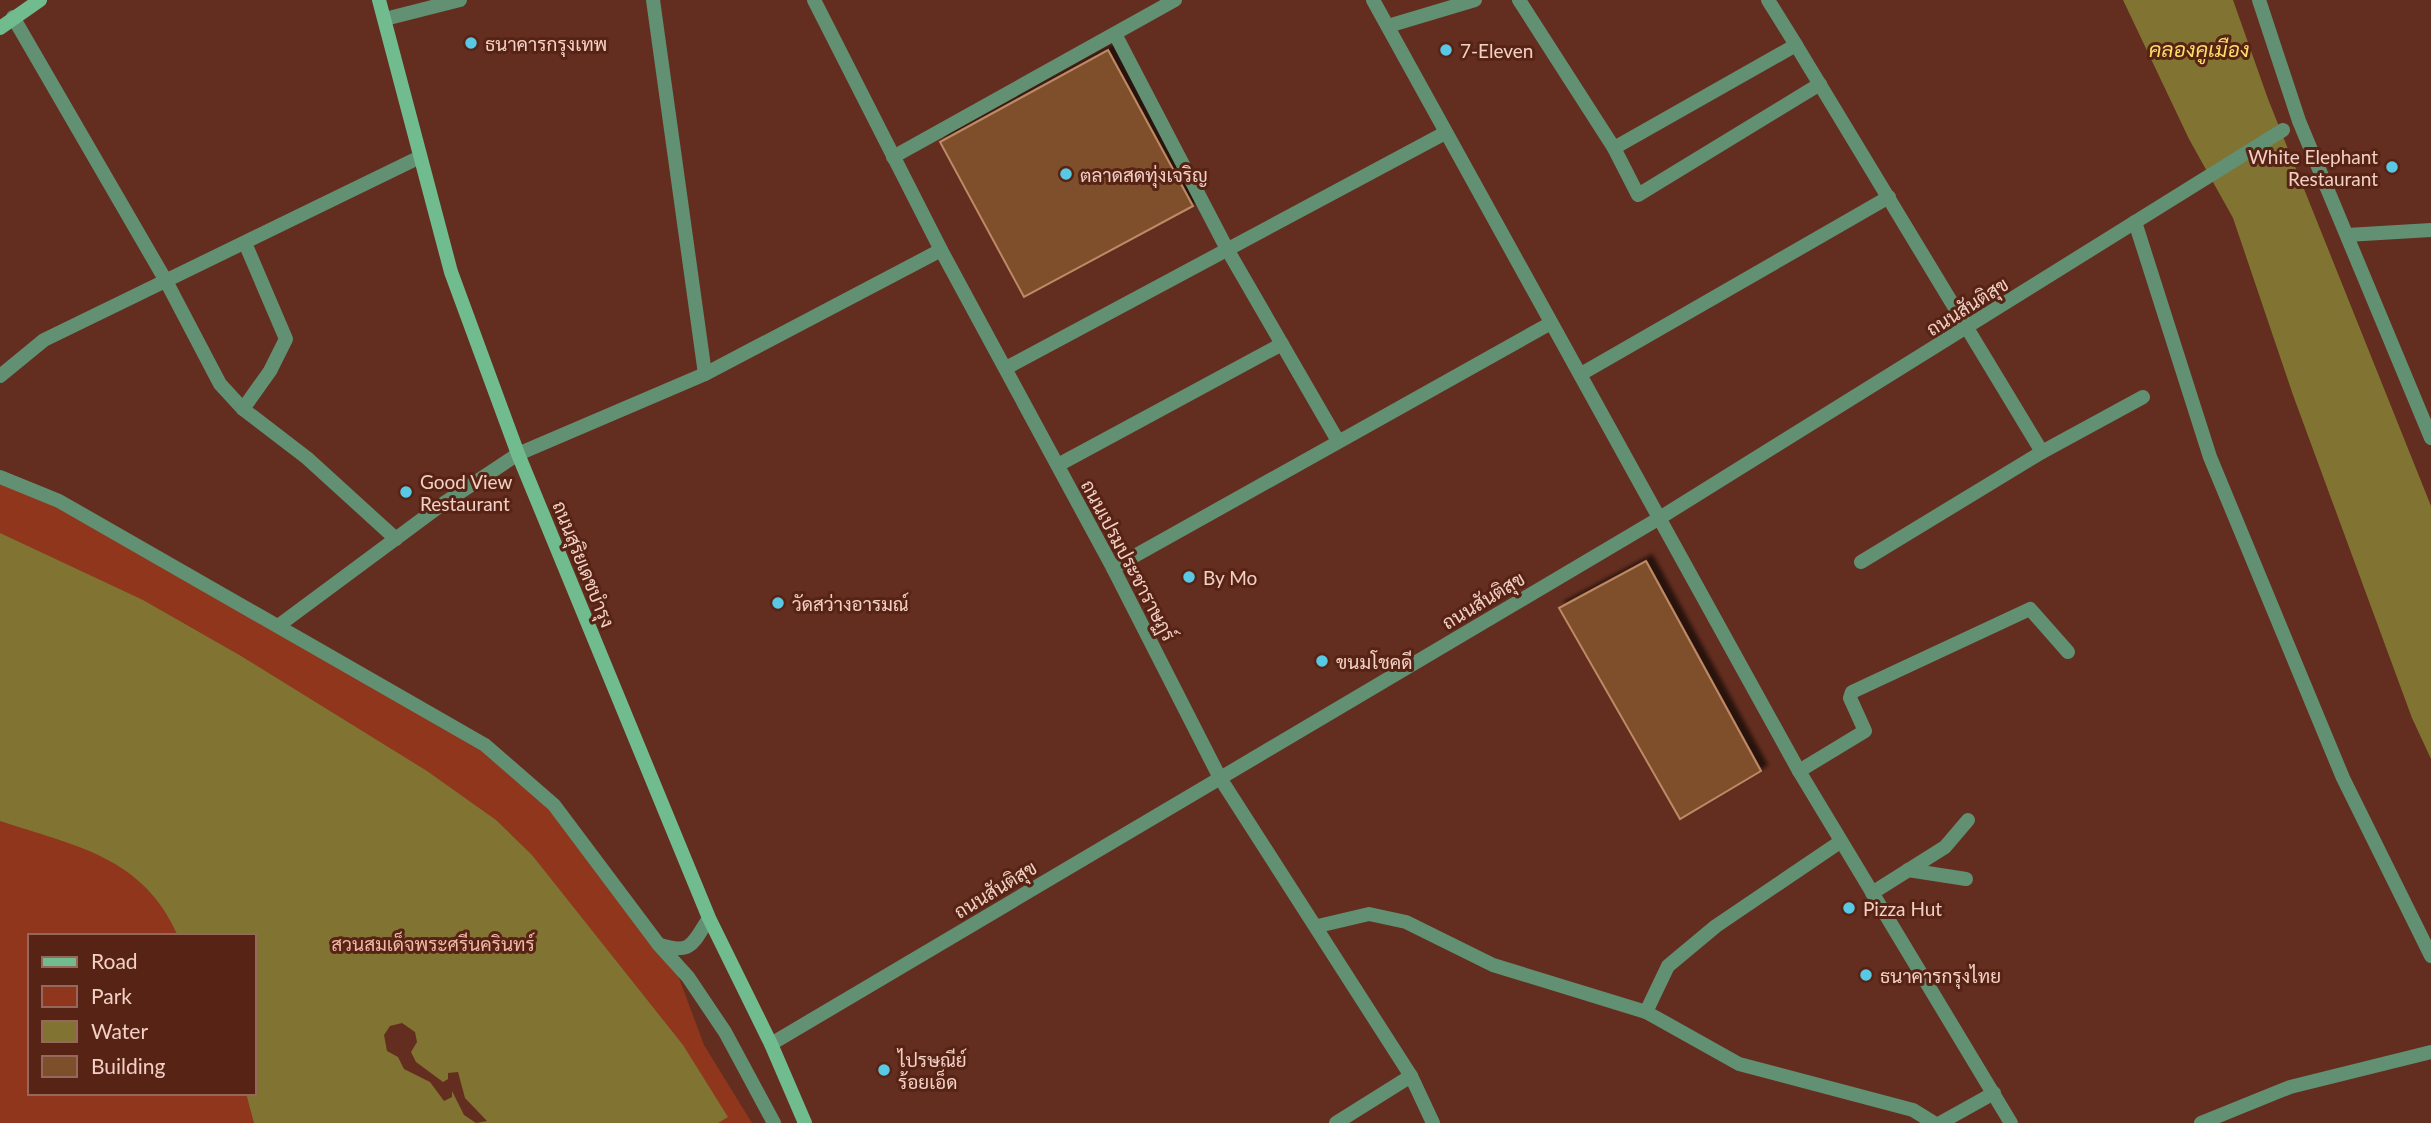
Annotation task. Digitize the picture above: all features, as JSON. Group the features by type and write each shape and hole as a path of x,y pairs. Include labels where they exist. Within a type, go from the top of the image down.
{"main road":[{"path":"0,28 40,0"},
{"name":"ถนนสุริยเดชบำรุง","path":"379,0 451,272 518,454 709,918 771,1044 805,1123"}],"street":[{"path":"385,19 460,0"},
{"path":"653,0 705,374"},
{"name":"ถนนเปรมประชาราษฏร์","path":"814,0 941,250 1113,568 1220,778 1318,926 1411,1076 1433,1123"},
{"path":"894,157 1175,0"},
{"path":"1373,0 1799,771 2011,1123"},
{"path":"1388,26 1475,0"},
{"path":"1519,0 1614,148 1638,195 1821,84"},
{"path":"1768,0 2042,452"},
{"path":"2259,0 2299,121 2431,438"},
{"path":"13,17 166,281 220,384 243,409 307,458 396,539"},
{"path":"1115,34 1227,249 1338,441"},
{"path":"1614,148 1796,45"},
{"name":"ถนนสันติสุข","path":"771,1044 1658,519 1968,328 2206,175 2299,121"},
{"path":"1006,368 1445,133"},
{"path":"0,376 44,340 420,157"},
{"path":"1581,374 1889,197"},
{"path":"2135,222 2215,470 2343,778 2431,956"},
{"path":"2347,235 2431,230"},
{"path":"243,409 270,371 286,339 245,243"},
{"path":"278,626 518,454 705,374 941,250"},
{"path":"1113,568 1552,323"},
{"path":"1058,465 1282,344"},
{"path":"1861,562 2042,452 2143,397"},
{"path":"0,477 59,501 485,745 554,805 659,945 688,978 725,1032 775,1123"},
{"path":"1799,771 1865,730 1850,698 1852,692 2030,609 2068,652"},
{"path":"1872,893 1945,847 1968,820"},
{"path":"1646,1012 1668,966 1716,926 1840,842"},
{"path":"1908,870 1966,879"},
{"path":"1318,926 1369,914 1406,922 1493,965 1646,1012 1739,1064 1913,1110 1934,1123"},
{"path":"659,945 679,951 690,947 709,918"},
{"path":"2202,1123 2290,1087 2431,1052"},
{"path":"1336,1123 1411,1076"},
{"path":"1940,1123 1994,1093"}],"green space":[{"name":"สวนสมเด็จพระศรีนครินทร์","path":"0,477 59,501 485,745 554,805 670,954 704,1045 752,1123 0,1123"}],"water":[{"name":"คลองคูเมือง","path":"2123,0 2233,0 2268,99 2431,506 2431,759 2412,718 2293,395 2233,218 2189,139"},
{"name":"สวนสมเด็จพระศรีนครินทร์","path":"0,533 143,600 241,656 427,771 496,820 532,855 683,1045 728,1117 718,1123 254,1123 247,1095 256,1095 256,934 177,934 163,909 146,888 126,871 80,847 0,821"}],"pier":[{"path":"402,1023 415,1032 417,1042 411,1052 416,1062 443,1082 448,1079 448,1073 458,1072 465,1098 487,1121 476,1123 464,1115 452,1091 452,1097 444,1101 430,1082 404,1069 398,1057 387,1051 384,1035 390,1026"}],"building":[{"name":"ตลาดสดทุ่งเจริญ","path":"1108,50 1193,206 1024,297 940,142"},
{"path":"1646,561 1761,771 1680,819 1559,608"}],"place":[{"name":"ธนาคารกรุงเทพ","path":"471,43"},
{"name":"7-Eleven","path":"1446,50"},
{"name":"White Elephant Restaurant","path":"2392,167"},
{"name":"ตลาดสดทุ่งเจริญ","path":"1066,174"},
{"name":"Good View Restaurant","path":"406,492"},
{"name":"By Mo","path":"1189,577"},
{"name":"วัดสว่างอารมณ์","path":"778,603"},
{"name":"ขนมโชคดี","path":"1322,661"},
{"name":"Pizza Hut","path":"1849,908"},
{"name":"ธนาคารกรุงไทย","path":"1866,975"},
{"name":"ไปรษณีย์ ร้อยเอ็ด","path":"884,1070"}]}
